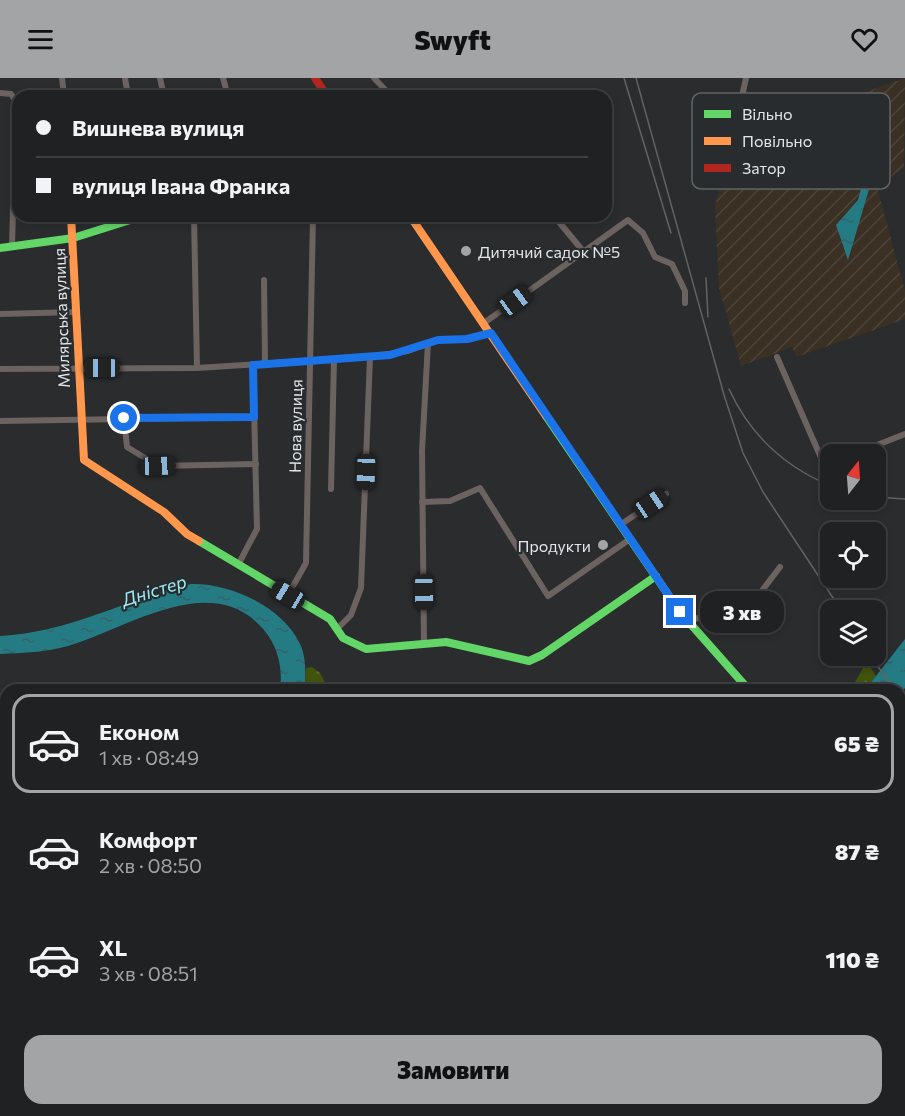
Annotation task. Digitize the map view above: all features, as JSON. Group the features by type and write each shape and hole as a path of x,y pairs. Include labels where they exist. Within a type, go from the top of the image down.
{"street":[{"path":"374,78 385,90"},
{"path":"743,93 746,78"},
{"path":"484,323 628,220 643,233 655,257 672,264 686,291 685,303"},
{"path":"12,248 13,222"},
{"name":"Милярська вулиця","path":"72,222 82,454 87,463 164,513 187,534 330,619 343,638 357,647 366,649 424,643"},
{"path":"0,248 73,238 124,222"},
{"path":"194,222 196,368"},
{"name":"Нова вулиця","path":"288,595 306,563 313,222"},
{"path":"414,222 688,622 744,684"},
{"path":"559,222 584,251"},
{"path":"264,280 265,363"},
{"path":"0,314 76,312"},
{"path":"0,369 196,368 370,357 408,351 428,343 491,333"},
{"path":"428,343 422,452 424,643 459,644 529,661 542,655 656,576"},
{"path":"337,629 351,615 361,588 370,357"},
{"path":"777,357 820,455"},
{"path":"331,489 334,359"},
{"path":"238,565 257,529 253,365"},
{"path":"0,421 254,417"},
{"path":"124,418 127,447 158,466 256,464"},
{"path":"880,444 905,434"},
{"path":"422,501 450,501 480,488 548,596 630,539"},
{"path":"620,525 666,494"},
{"path":"688,622 760,592 780,567"}],"shaded area":[{"path":"905,78 904,167 890,177 890,93 866,93"},
{"path":"719,189 878,189 905,291 905,319 797,357 792,347 741,366 719,288 715,208"}],"green space":[{"path":"864,666 870,666 876,676 870,684 853,684"},
{"path":"312,667 320,673 326,684 305,684 306,668"}],"water":[{"path":"861,189 869,189 848,260 836,225 858,200"},
{"path":"191,584 223,588 269,608 292,631 300,644 304,655 305,684 280,684 278,658 273,643 264,630 243,612 220,604 195,603 169,608 60,648 0,654 0,636 49,629"},
{"path":"905,639 905,684 870,684"}],"railway":[{"path":"624,78 671,233"},
{"path":"636,78 724,395 743,453 763,492 834,600"},
{"path":"706,278 708,317"},
{"path":"729,389 747,421 758,435 784,459 820,481"},
{"path":"886,498 905,499"},
{"path":"878,666 890,684"}],"traffic: fast":[{"path":"0,248 73,238 124,222"},
{"path":"546,416 680,612 744,684"},
{"path":"199,541 330,619 343,638 366,649 446,642 529,661 542,655 656,576"}],"traffic: slow":[{"path":"71,222 84,460 164,512 187,534 199,541"},
{"path":"414,222 546,416"}],"traffic: jam":[{"path":"315,78 323,90"}],"place":[{"name":"Дитячий садок №5","path":"466,251"},
{"name":"Продукти","path":"603,545"}],"route":[{"path":"124,418 254,417 253,365 390,355 438,340 467,339 491,333 680,612"}],"water label":[{"name":"Дністер","path":"154,590"}]}
